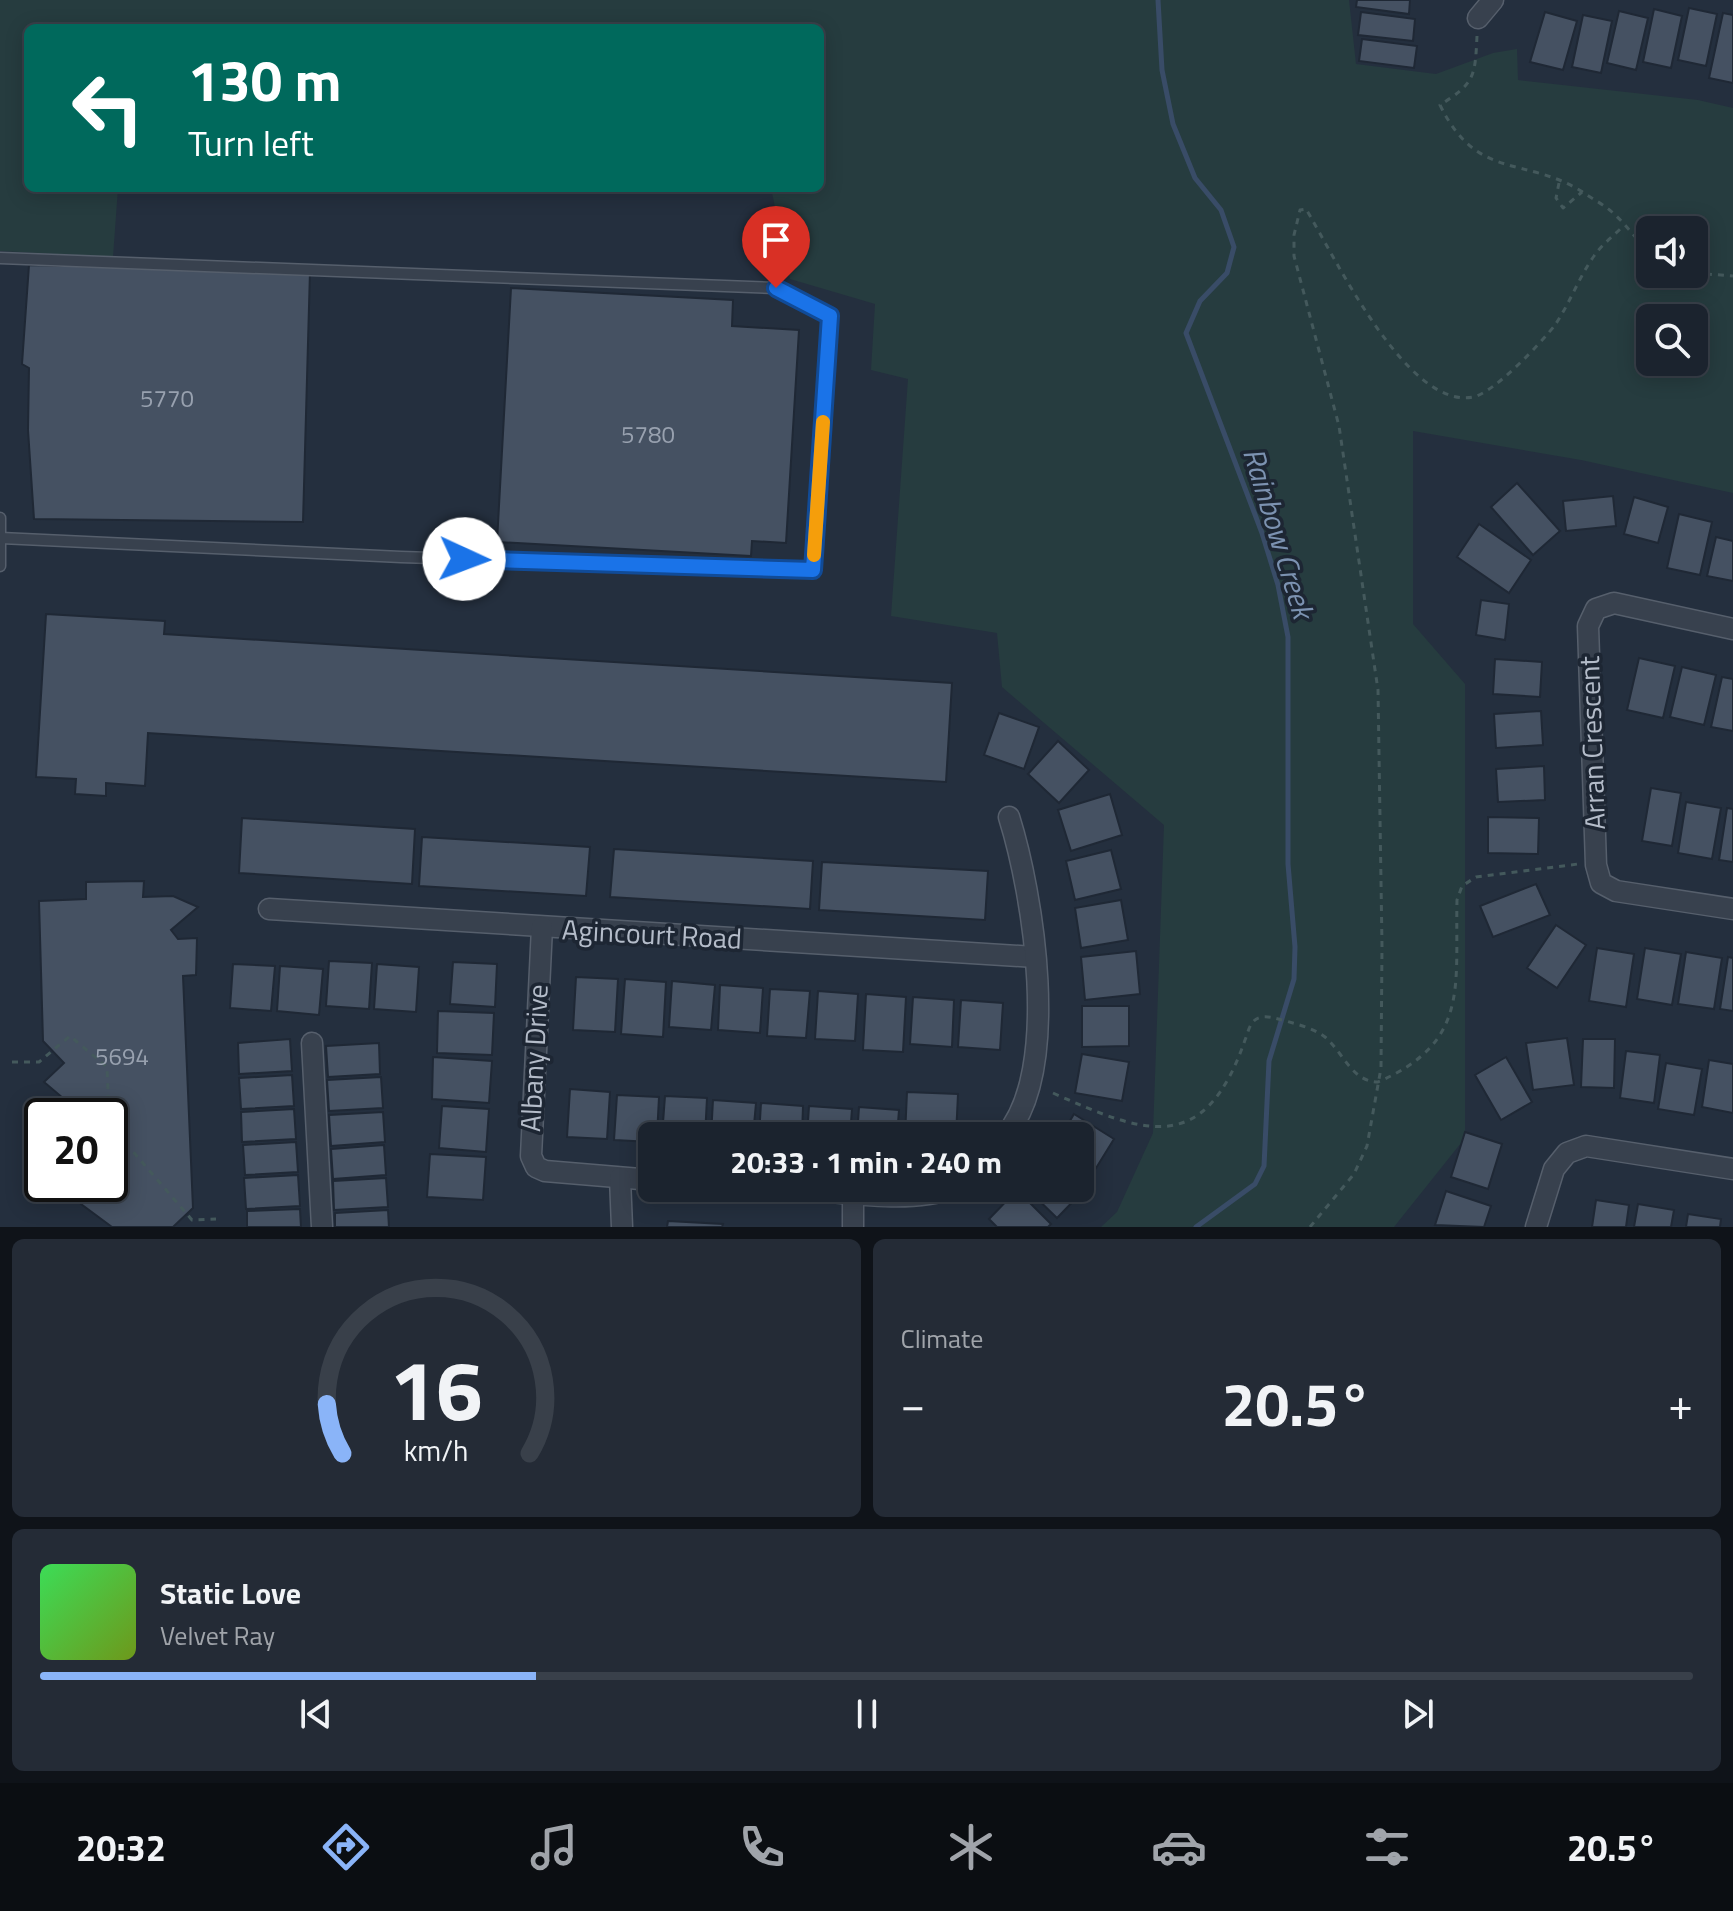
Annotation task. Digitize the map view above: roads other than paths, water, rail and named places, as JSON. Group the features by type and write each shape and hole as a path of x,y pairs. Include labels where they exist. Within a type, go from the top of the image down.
{"street":[{"path":"1478,18 1493,0"},
{"name":"Arran Crescent","path":"1733,629 1614,603 1596,609 1588,626 1596,865 1601,883 1616,891 1733,909"},
{"path":"1009,817 1023,861 1038,1005 1034,1065 1023,1107 1014,1122"},
{"name":"Agincourt Road","path":"269,909 1035,957"},
{"name":"Albany Drive","path":"542,927 531,1156 536,1167 545,1171 638,1179"},
{"path":"312,1043 322,1227"},
{"path":"1536,1227 1554,1169 1567,1153 1586,1146 1733,1169"},
{"path":"620,1178 622,1227"},
{"path":"853,1202 853,1227"}],"lane":[{"path":"0,258 776,288 830,316 813,570 401,557 1,538"},
{"path":"0,518 0,566"}],"waterway":[{"name":"Rainbow Creek","path":"1158,0 1162,70 1173,124 1195,178 1221,210 1234,247 1227,273 1200,301 1186,333 1262,533 1278,585 1288,637 1288,864 1295,947 1294,979 1269,1061 1264,1166 1255,1184 1196,1227"}]}
